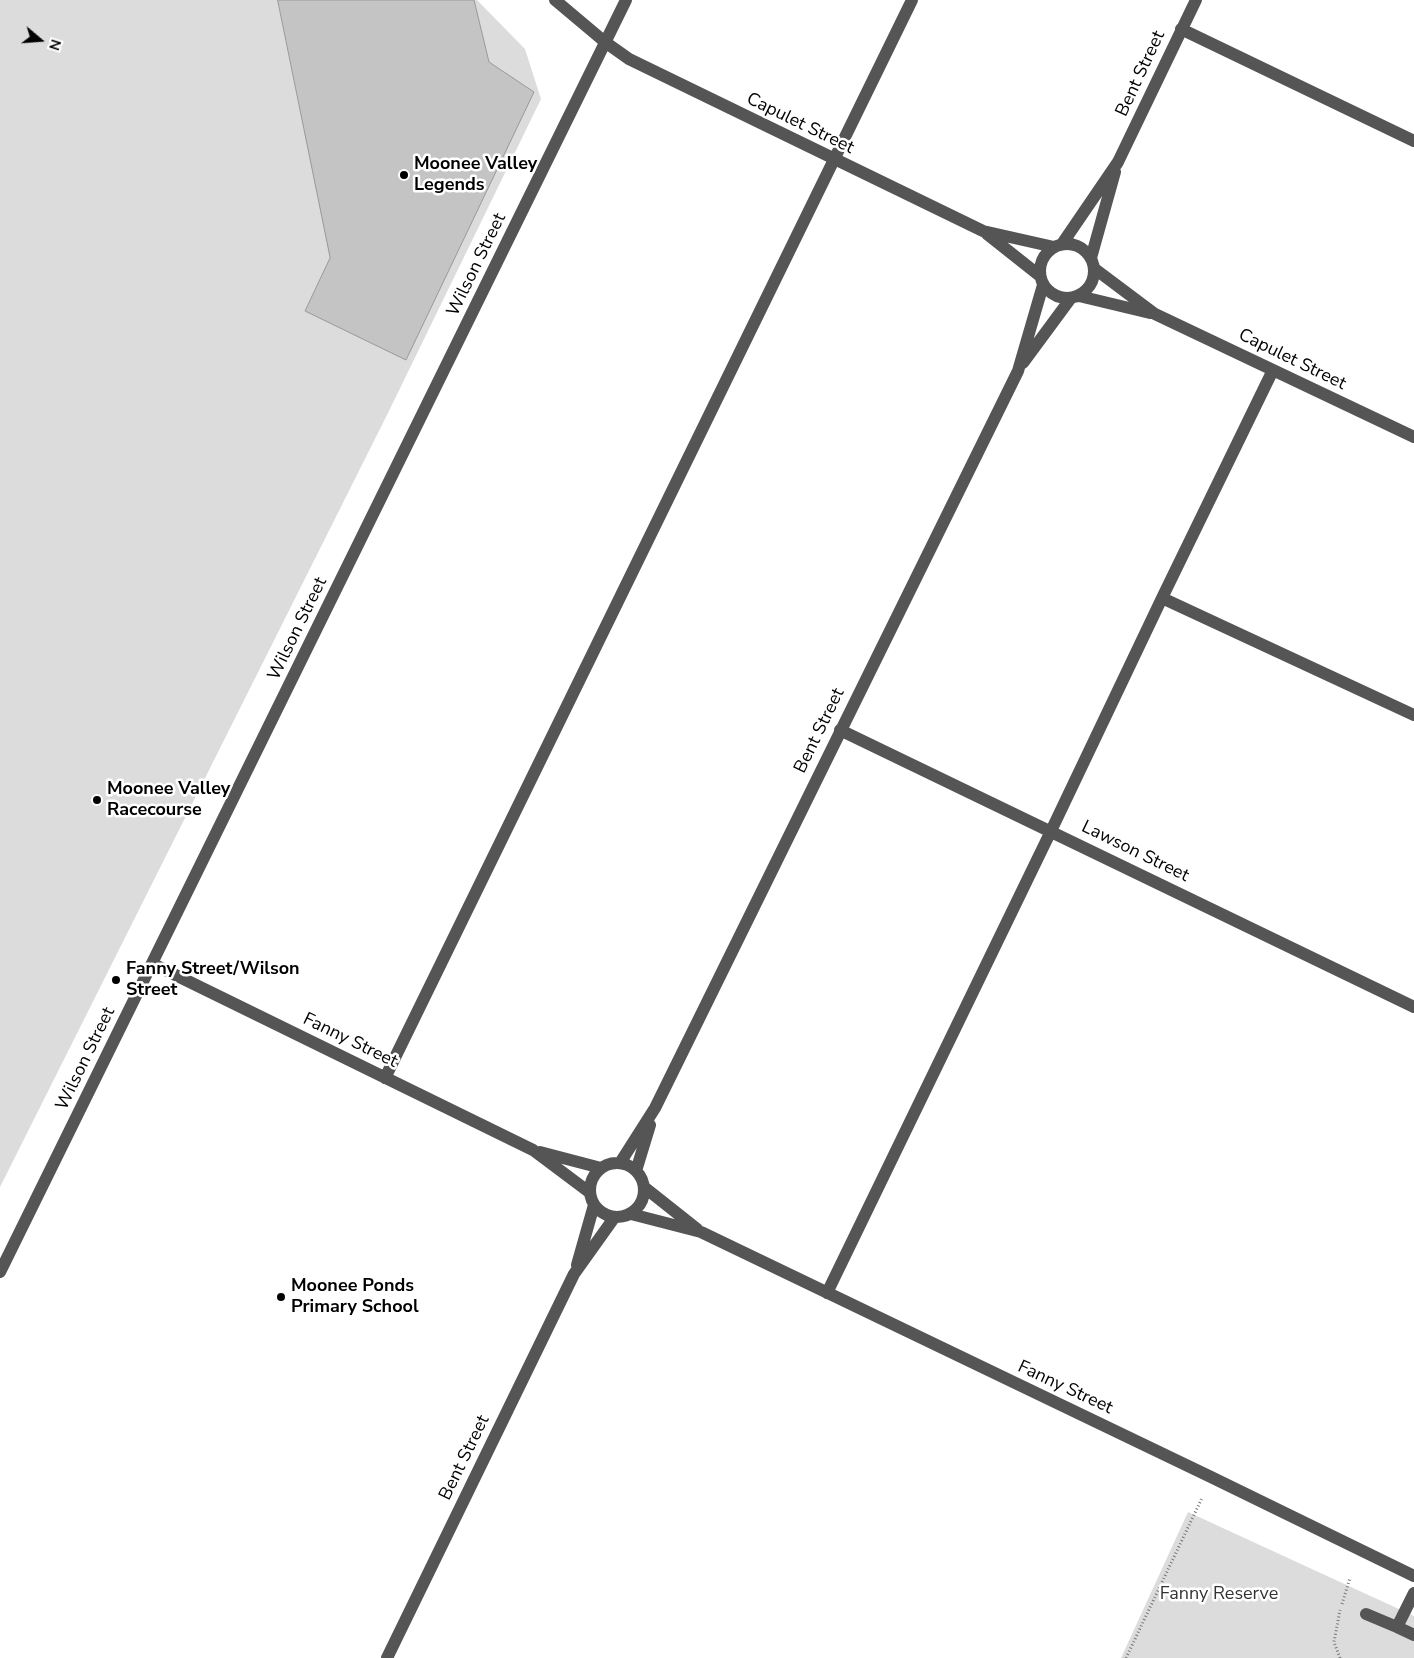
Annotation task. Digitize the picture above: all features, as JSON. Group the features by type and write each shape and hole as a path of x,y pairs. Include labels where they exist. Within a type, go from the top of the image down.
{"street":[{"name":"Capulet Street","path":"555,0 605,42 629,59 834,160 983,231 1058,246"},
{"name":"Wilson Street","path":"0,1272 626,0"},
{"path":"385,1078 912,0"},
{"name":"Bent Street","path":"1058,246 1118,162 1196,0"},
{"path":"1181,29 1414,141"},
{"name":"Bent Street","path":"1093,263 1118,162"},
{"name":"Capulet Street","path":"983,231 1042,280"},
{"path":"1070,244 1079,246 1086,251 1093,263 1091,285 1076,297 1063,299 1055,296 1042,280 1040,267 1042,259 1047,252 1058,246 1070,244"},
{"name":"Capulet Street","path":"1093,263 1155,314"},
{"name":"Bent Street","path":"620,1163 655,1108 1018,371 1042,280"},
{"name":"Capulet Street","path":"1076,297 1155,314 1414,437"},
{"name":"Bent Street","path":"1018,371 1076,297"},
{"path":"827,1293 1052,831 1162,598 1273,370"},
{"path":"1162,598 1414,715"},
{"name":"Lawson Street","path":"840,730 1414,1007"},
{"name":"Fanny Street","path":"153,964 533,1150 590,1192"},
{"name":"Bent Street","path":"636,1171 655,1108"},
{"name":"Fanny Street","path":"533,1150 602,1168"},
{"path":"613,1163 620,1163 636,1171 644,1187 641,1202 631,1214 614,1218 599,1211 594,1206 590,1192 591,1183 595,1174 602,1168 613,1163"},
{"name":"Fanny Street","path":"644,1187 701,1232"},
{"name":"Bent Street","path":"574,1274 594,1206"},
{"name":"Fanny Street","path":"631,1214 701,1232 1212,1476 1414,1576"},
{"name":"Bent Street","path":"387,1658 574,1274 614,1218"},
{"path":"1397,1627 1414,1593"},
{"path":"1366,1614 1414,1635"}],"path":[{"path":"1126,1658 1212,1476"},
{"path":"1340,1658 1334,1642 1350,1578"}],"green space":[{"name":"Moonee Valley Racecourse","path":"0,0 477,0 525,49 541,99 388,413 0,1187"},
{"name":"Fanny Reserve","path":"1188,1512 1414,1616 1414,1658 1121,1658"}],"building":[{"name":"Moonee Valley Legends","path":"278,0 474,0 489,62 534,92 406,360 305,311 330,258"}],"place":[{"name":"Moonee Valley Legends","path":"404,175"},
{"name":"Moonee Valley Racecourse","path":"97,800"},
{"name":"Fanny Street/Wilson Street","path":"116,980"},
{"name":"Moonee Ponds Primary School","path":"281,1297"}]}
